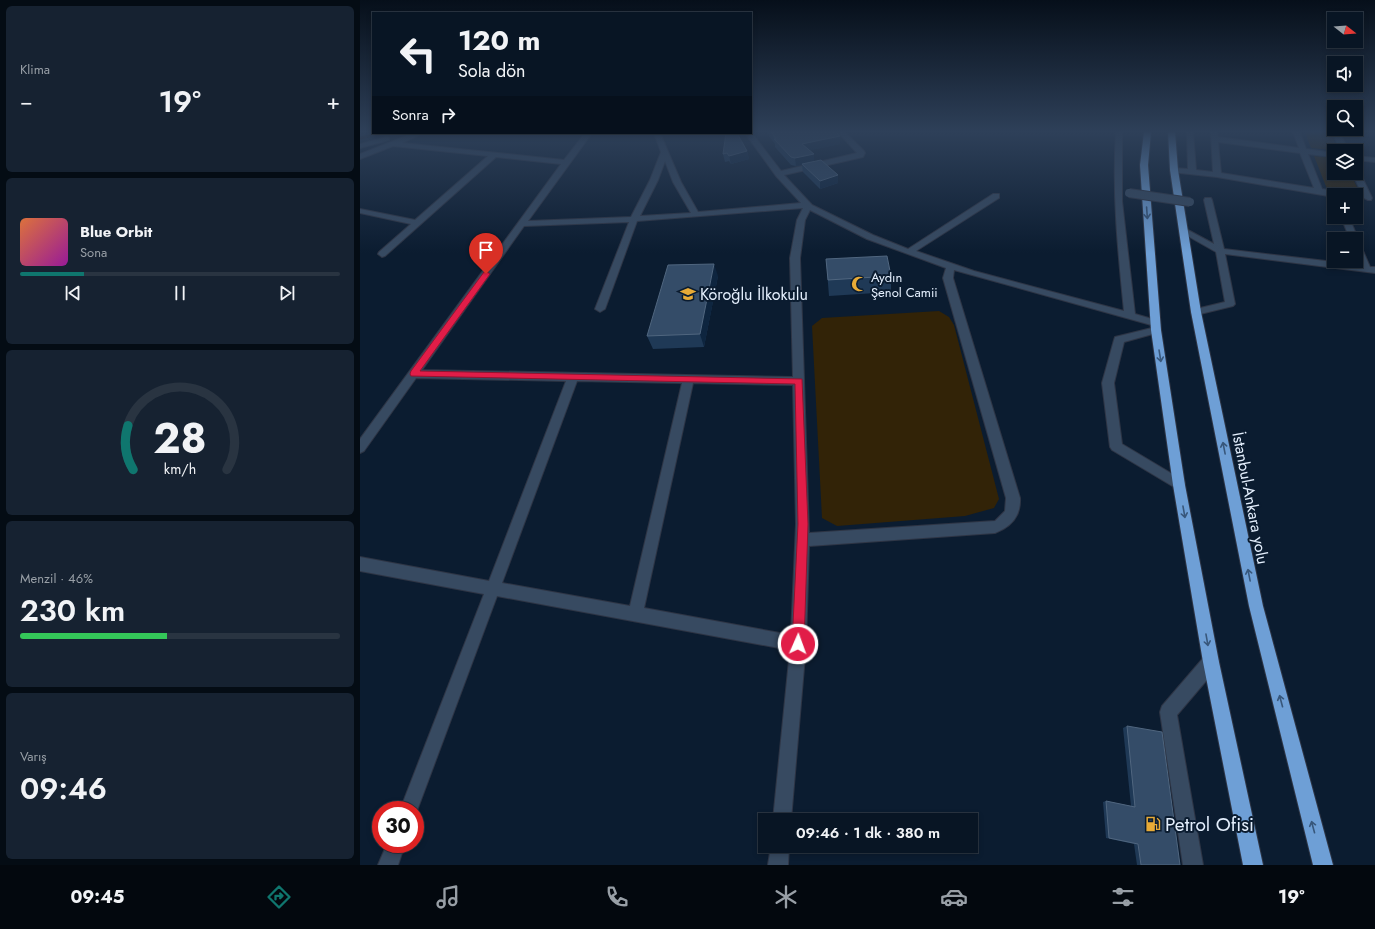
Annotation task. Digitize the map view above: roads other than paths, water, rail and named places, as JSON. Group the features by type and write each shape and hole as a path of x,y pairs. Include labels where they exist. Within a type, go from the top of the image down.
{"highway":[{"path":"1145,172 1156,326 1179,485 1211,662 1253,865"},
{"name":"İstanbul-Ankara yolu","path":"1174,172 1196,312 1256,606 1323,865"}],"street":[{"path":"382,254 474,172"},
{"path":"360,448 559,172"},
{"path":"600,309 634,219 657,172"},
{"path":"673,172 696,215"},
{"path":"786,172 779,174 808,205 870,237 952,266 1130,316 1156,326"},
{"path":"1119,172 1120,221 1130,316"},
{"path":"1195,172 1327,192"},
{"path":"1311,172 1318,191"},
{"path":"1360,180 1372,199"},
{"path":"1129,193 1190,202"},
{"path":"909,252 996,196"},
{"path":"1196,312 1230,304 1208,200"},
{"path":"522,224 696,215 808,205"},
{"path":"783,813 798,644 802,540 795,258 801,220 808,205"},
{"path":"360,211 417,223"},
{"path":"1183,231 1220,251 1370,270"},
{"path":"1363,257 1370,270"},
{"path":"802,540 994,527 1002,524 1012,514 1013,498 948,278 952,266"},
{"path":"1156,326 1119,340 1108,383 1116,447 1179,485"},
{"path":"414,374 799,381"},
{"path":"412,801 573,377"},
{"path":"636,615 688,379"},
{"path":"360,564 798,644"},
{"path":"1193,865 1168,712 1211,662"},
{"path":"388,865 393,853"},
{"path":"778,865 779,853"}],"place":[{"name":"Aydın Şenol Camii","path":"859,284"},
{"name":"Köroğlu İlkokulu","path":"688,294"},
{"name":"Petrol Ofisi","path":"1153,824"}]}
